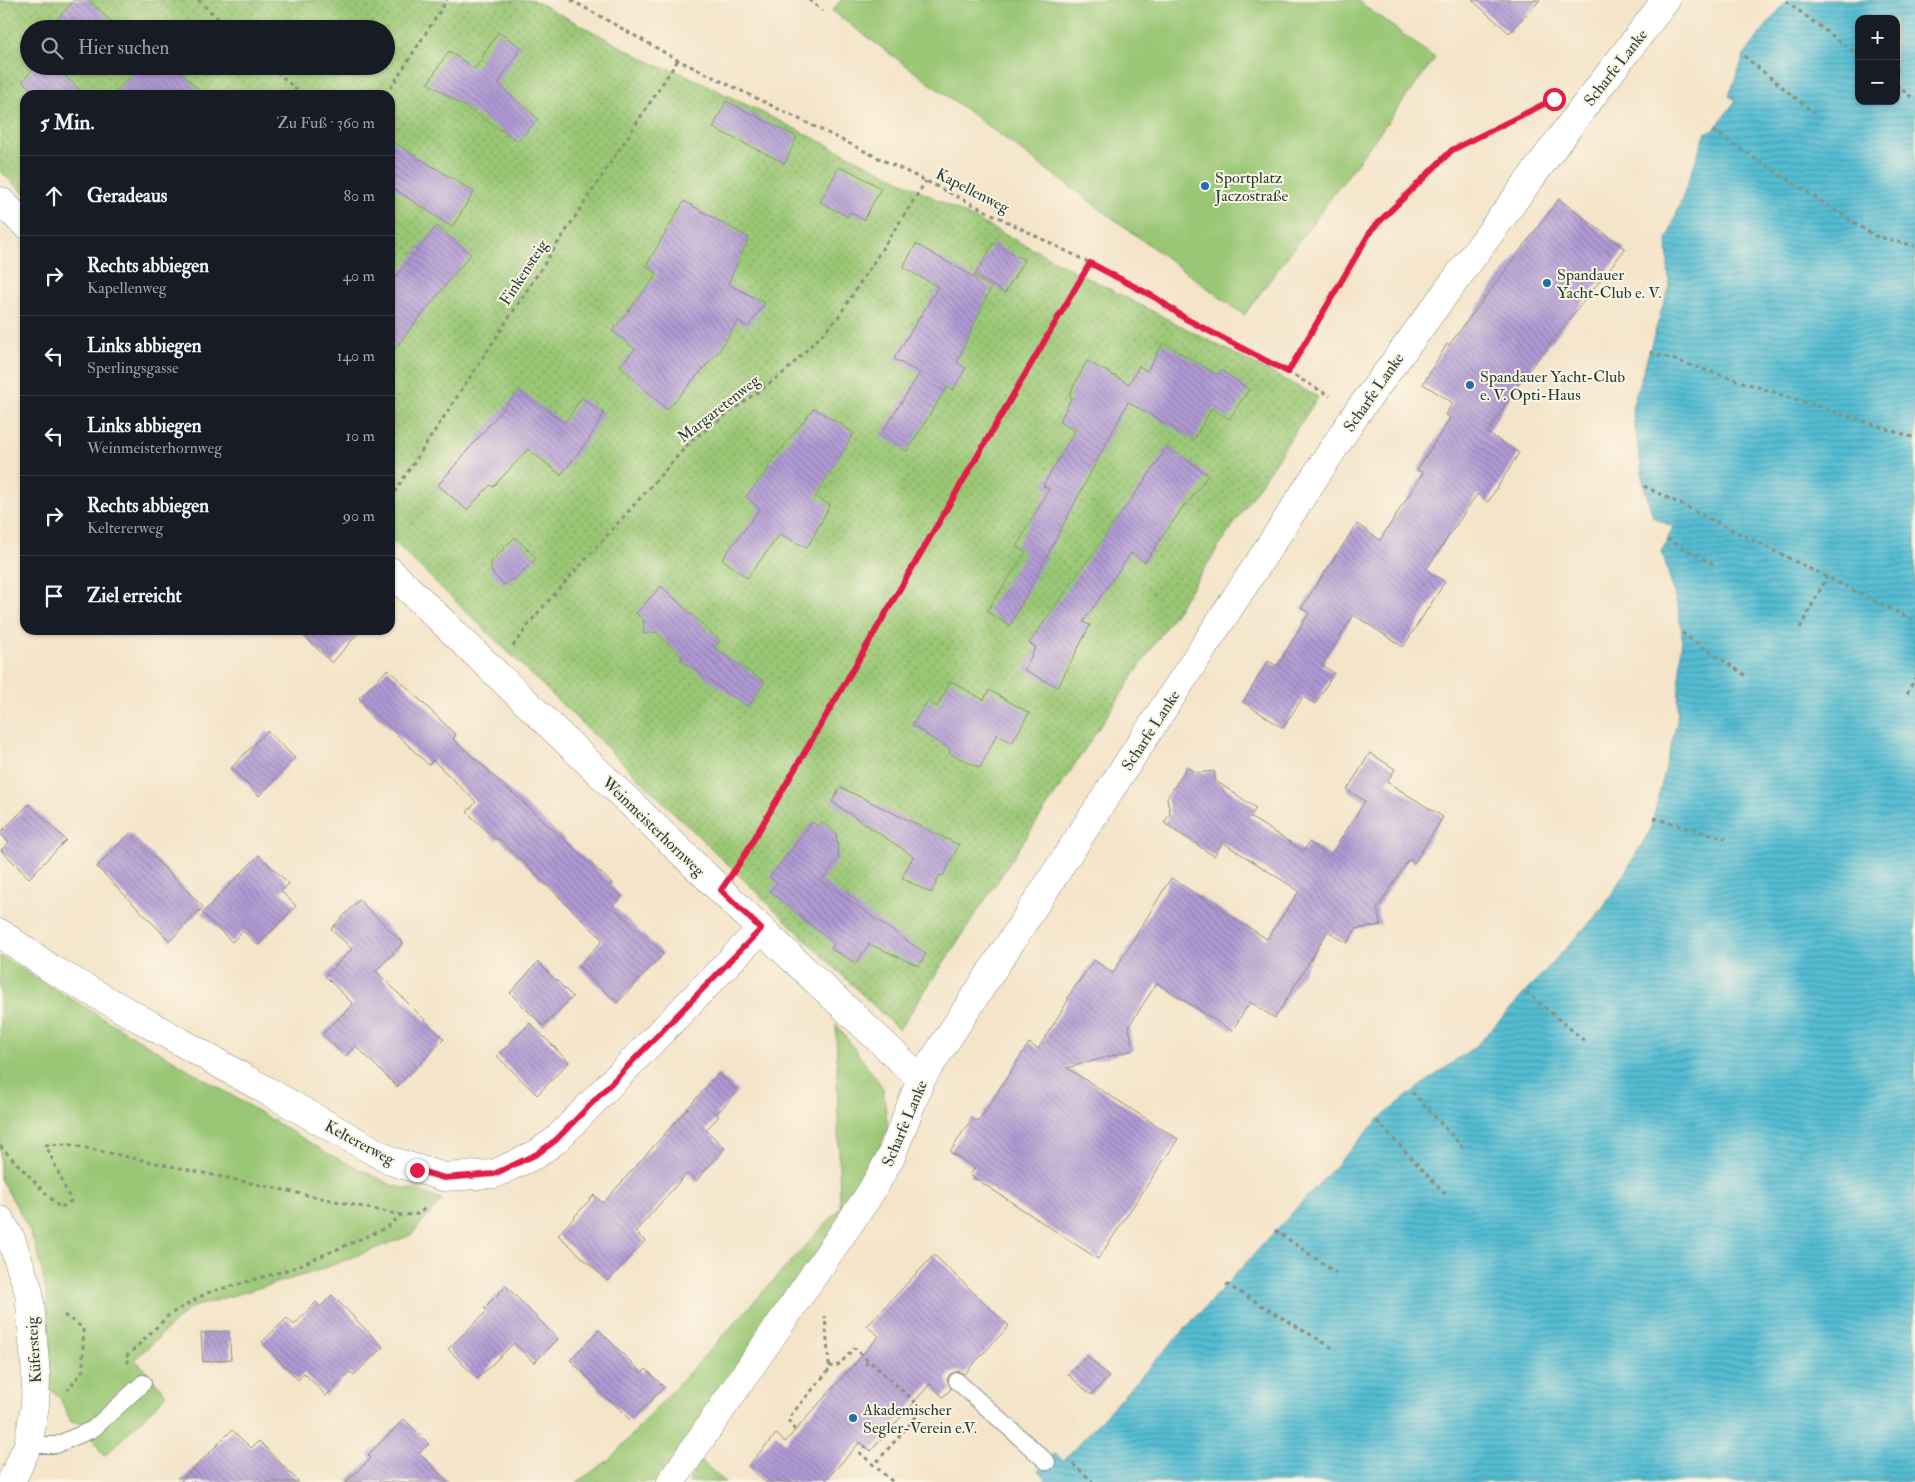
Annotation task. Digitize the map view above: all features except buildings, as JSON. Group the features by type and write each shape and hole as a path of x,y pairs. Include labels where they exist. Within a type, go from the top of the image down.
{"street":[{"name":"Scharfe Lanke","path":"670,1482 870,1195 891,1158 921,1079 1356,414 1576,117 1666,0"},
{"path":"0,201 20,219"},
{"name":"Weinmeisterhornweg","path":"395,576 761,929 921,1079"},
{"name":"Keltererweg","path":"0,933 50,968 391,1160 444,1178 494,1174 537,1154 556,1140 761,929"},
{"name":"Küfersteig","path":"0,1220 10,1239 29,1292 36,1376 35,1406 28,1445 11,1482"}],"lane":[{"path":"957,1381 1047,1462"},
{"path":"28,1445 56,1446 93,1430 143,1383"}],"path":[{"path":"198,0 219,20"},
{"path":"389,90 447,0"},
{"name":"Kapellenweg","path":"571,0 678,60 926,180 1090,263 1156,298 1186,319 1288,372 1330,396 1356,414"},
{"path":"809,0 823,10"},
{"path":"1786,1 1855,53"},
{"path":"1744,56 1814,112"},
{"name":"Finkensteig","path":"395,490 678,60"},
{"path":"280,75 296,90"},
{"path":"1900,88 1915,100"},
{"path":"1288,372 1372,229 1452,150 1546,103"},
{"path":"1713,131 1875,236 1915,246"},
{"name":"Margaretenweg","path":"494,671 535,616 692,440 786,371 836,319 926,180"},
{"path":"721,890 743,858 1090,263"},
{"path":"1650,352 1915,438"},
{"path":"1644,486 1915,621"},
{"path":"1667,539 1713,564"},
{"path":"1800,628 1826,577"},
{"path":"1682,633 1745,675"},
{"path":"1907,694 1915,678"},
{"path":"1654,818 1726,840"},
{"path":"1526,992 1586,1042"},
{"path":"1412,1092 1466,1151"},
{"path":"1376,1121 1448,1196"},
{"path":"0,1146 60,1208 71,1201 46,1145 67,1144 401,1215 419,1214 430,1203 444,1178"},
{"path":"125,1358 170,1314 207,1293 291,1269 386,1228 401,1215"},
{"path":"1275,1230 1336,1273"},
{"path":"1226,1284 1336,1350"},
{"path":"795,1430 789,1422 791,1415 824,1376 829,1365 826,1324"},
{"path":"829,1365 832,1367 840,1364 854,1348 923,1409 874,1465"},
{"path":"865,1365 869,1361"},
{"path":"866,1446 860,1453 893,1482"},
{"path":"1066,1458 1092,1482"}],"green space":[{"path":"0,0 533,0 660,67 680,72 911,186 1318,397 899,1030 395,543 395,90 20,90 20,189 0,171"},
{"name":"Sportplatz Jaczostraße","path":"841,0 1357,0 1435,58 1244,315 832,11"},
{"path":"0,956 327,1153 394,1186 418,1191 442,1200 411,1235 314,1272 190,1308 135,1359 167,1395 104,1456 81,1423 71,1422 59,1396 49,1389 49,1319 41,1267 30,1233 0,1179"},
{"path":"836,1024 883,1088 888,1128 860,1191 659,1482 577,1482 609,1460 840,1208"},
{"path":"701,1461 725,1482 688,1482"}],"water":[{"path":"1787,0 1915,0 1915,1482 1044,1482 1046,1479 1038,1471 1055,1453 1063,1461 1377,1121 1412,1092 1477,1045 1603,908 1650,831 1677,722 1682,633 1678,608 1662,551 1673,527 1653,517 1644,486 1632,408 1669,286 1667,240 1706,132 1713,131 1736,100 1729,96 1744,56"}],"place":[{"name":"Sportplatz Jaczostraße","path":"1205,186"},
{"name":"Spandauer Yacht-Club e. V.","path":"1547,283"},
{"name":"Spandauer Yacht-Club e. V. Opti-Haus","path":"1470,385"},
{"name":"Akademischer Segler-Verein e.V.","path":"853,1418"}],"route":[{"path":"417,1170 444,1178 494,1174 537,1154 556,1140 761,929 721,890 743,858 1090,263 1156,298 1186,319 1288,372 1372,229 1452,150 1554,99"}]}
